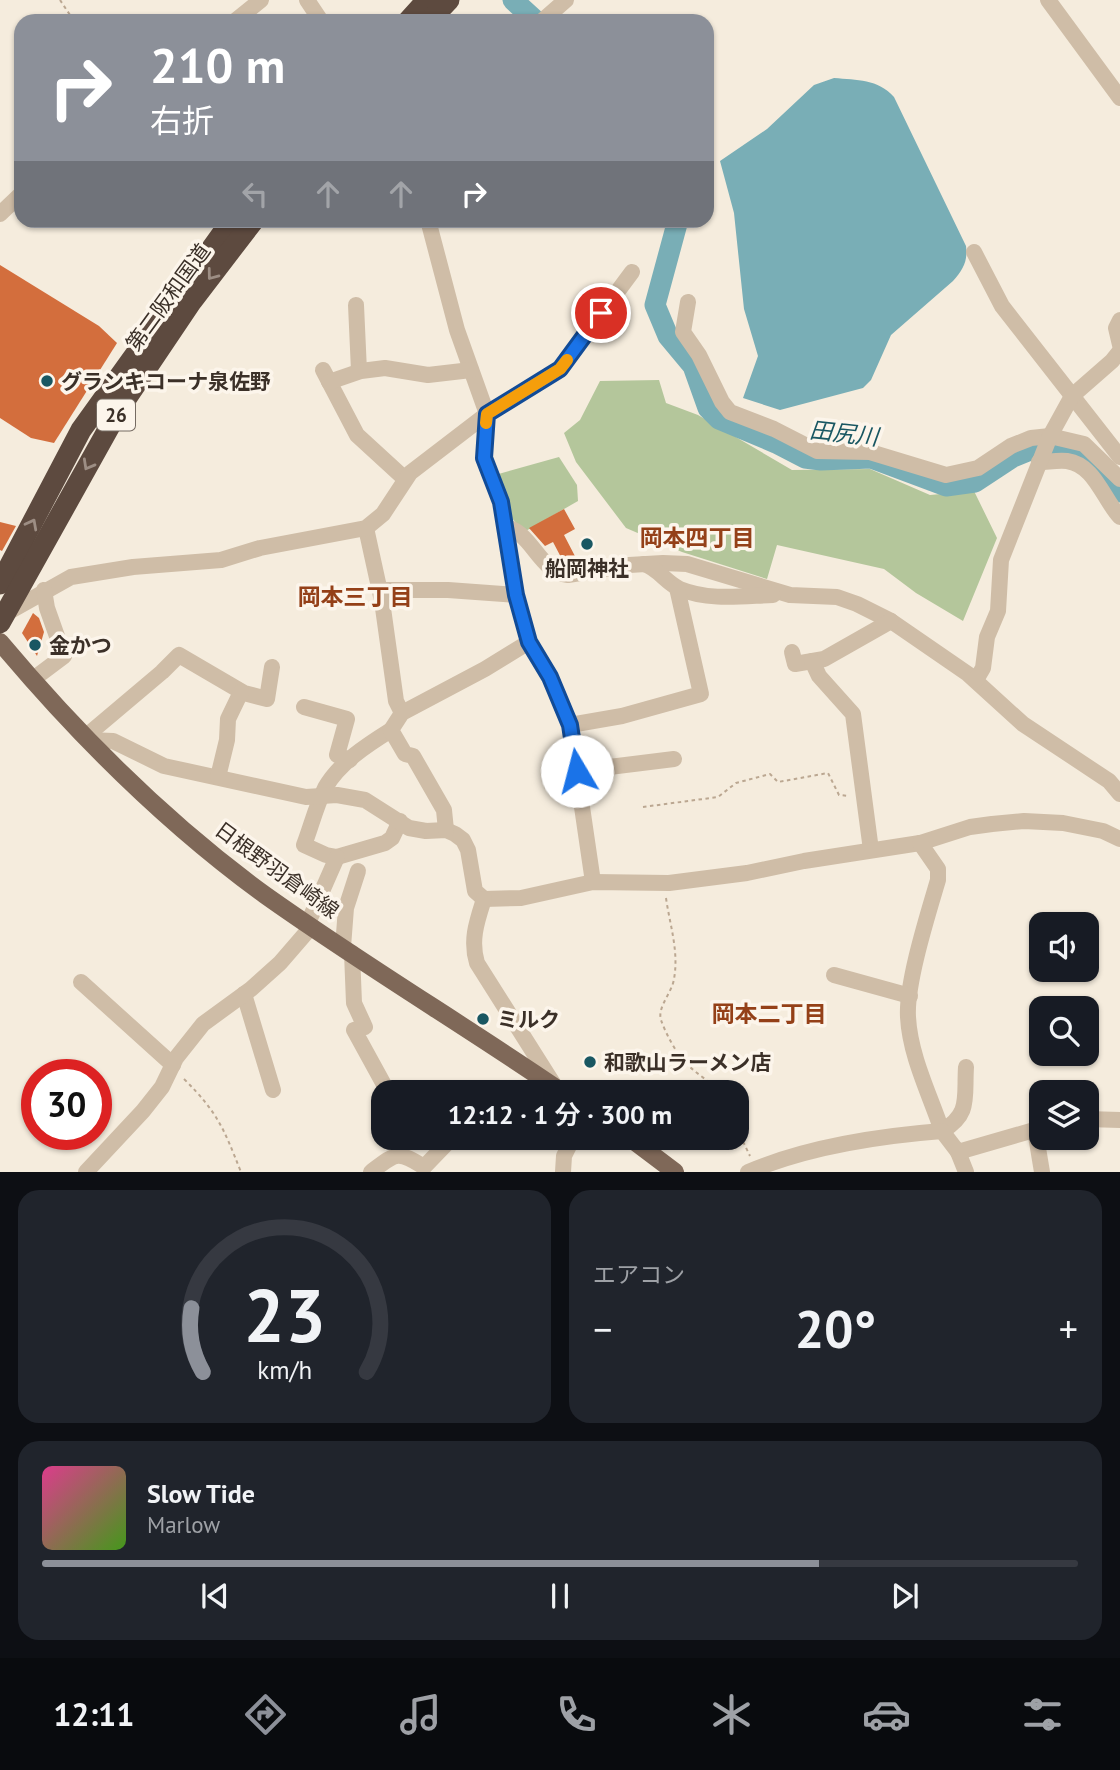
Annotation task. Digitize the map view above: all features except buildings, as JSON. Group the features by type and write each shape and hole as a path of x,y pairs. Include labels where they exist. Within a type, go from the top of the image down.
{"highway":[{"path":"414,14 427,0"},
{"path":"436,14 449,0"},
{"name":"第二阪和国道","path":"0,584 82,430 226,228"},
{"name":"第二阪和国道","path":"2,619 120,408 192,301 248,228"}],"main road":[{"name":"日根野羽倉崎線","path":"0,642 86,739 193,837 264,894 544,1080"},
{"path":"646,1150 675,1171"}],"street":[{"path":"244,14 261,0"},
{"path":"550,14 566,0"},
{"path":"1048,0 1120,98"},
{"path":"0,214 14,201"},
{"path":"430,228 457,330 487,414 484,458 501,502 516,595 529,642 550,677 570,725 593,882"},
{"path":"974,252 1002,306 1120,457"},
{"path":"2,619 44,590 71,577 133,567 221,560 260,548 366,528 383,514 404,480 487,414 560,369 632,272"},
{"path":"688,302 683,332 699,355 722,402 730,412 774,429 817,451 870,452 946,475 978,468 1011,446 1031,438 1050,436 1084,444 1120,479"},
{"path":"356,305 359,372"},
{"path":"976,680 983,667 987,637 998,611 1001,559 1038,462 1072,396 1112,361 1120,348 1116,328 1120,320"},
{"path":"404,480 357,435 326,376 385,368 428,374 471,370"},
{"path":"1038,462 1067,461 1079,466 1102,489 1120,517"},
{"path":"506,526 521,535 551,569 559,574 644,564 687,564 790,595"},
{"path":"366,528 380,590 396,701 401,713"},
{"path":"644,564 655,568 677,588 726,597 836,597 891,621 976,680 1023,724 1109,781 1120,794"},
{"path":"570,725 622,716 701,694 677,588"},
{"path":"32,680 64,656 47,608 44,590"},
{"path":"380,590 448,590 516,595"},
{"path":"792,652 795,664 824,659 891,621"},
{"path":"400,821 392,838 384,843 337,857 304,845 326,786 350,760 391,730 401,713 485,669 529,642"},
{"path":"86,739 179,655 241,692 267,699 272,667"},
{"path":"813,661 819,677 853,714 871,850"},
{"path":"218,778 227,740 228,719 241,692"},
{"path":"304,707 346,719 337,755 350,760"},
{"path":"391,730 405,754 413,756 444,810 446,830"},
{"path":"86,739 113,741 164,766 218,778 306,797 337,795 365,800 417,830 446,830 463,840 468,850 475,891 484,899 521,898 593,882 663,883 747,873 920,843 971,827 1024,821 1063,823 1103,831 1120,839"},
{"path":"577,771 674,759"},
{"path":"920,843 938,869 938,880 910,996 908,1016 912,1043 942,1131 958,1152 966,1171"},
{"path":"86,1171 143,1111 203,1024 280,963 310,925 337,857"},
{"path":"358,871 346,908 354,1003 365,1027 354,1030 381,1080"},
{"path":"484,899 474,934 477,963 551,1080"},
{"path":"834,975 910,996"},
{"path":"81,982 173,1066"},
{"path":"244,994 273,1090"},
{"path":"754,1170 783,1158 883,1138 942,1131 959,1121 963,1111 966,1067"},
{"path":"1099,1119 1120,1120"},
{"path":"958,1152 1029,1132"},
{"path":"371,1171 393,1155 404,1154 424,1167 436,1150"},
{"path":"563,1171 567,1150"},
{"path":"1040,1150 1042,1171"}],"path":[{"path":"643,807 718,797 736,783 763,774 770,774 778,782 785,783 828,773 839,796 863,793"},
{"path":"663,883 676,948 674,983 662,1008 662,1021 687,1065 710,1080"},
{"path":"173,1066 210,1105 221,1122 241,1171"},
{"path":"746,1150 754,1170"}],"green space":[{"path":"659,380 666,403 698,415 792,470 870,469 930,495 974,491 997,538 963,621 916,593 884,569 777,545 767,579 682,552 626,528 576,462 564,433 580,420 600,381"},
{"path":"559,457 577,485 578,501 524,532 510,516 495,475"}],"water":[{"path":"834,78 874,84 894,97 966,246 966,256 962,269 953,281 891,335 871,380 863,388 780,410 743,398 758,356 744,309 734,213 720,161 767,129 814,85"}],"waterway":[{"name":"田尻川","path":"513,0 528,14"},
{"name":"田尻川","path":"676,228 655,305 668,336 693,366 708,408 719,419 805,458 871,458 946,486 975,482 1013,457 1035,448 1076,450 1095,462 1120,492"}],"slow traffic":[{"path":"486,423 487,414 560,369 567,360"}],"place":[{"name":"グランキコーナ泉佐野","path":"47,381"},
{"name":"船岡神社","path":"587,544"},
{"name":"金かつ","path":"35,645"},
{"name":"ミルク","path":"483,1019"},
{"name":"和歌山ラーメン店","path":"590,1062"}],"district":[{"name":"岡本四丁目","path":"697,537"},
{"name":"岡本三丁目","path":"355,596"},
{"name":"岡本二丁目","path":"769,1013"}],"route":[{"path":"577,771 570,725 550,677 529,642 516,595 501,502 484,458 487,414 560,369 601,313"}]}
